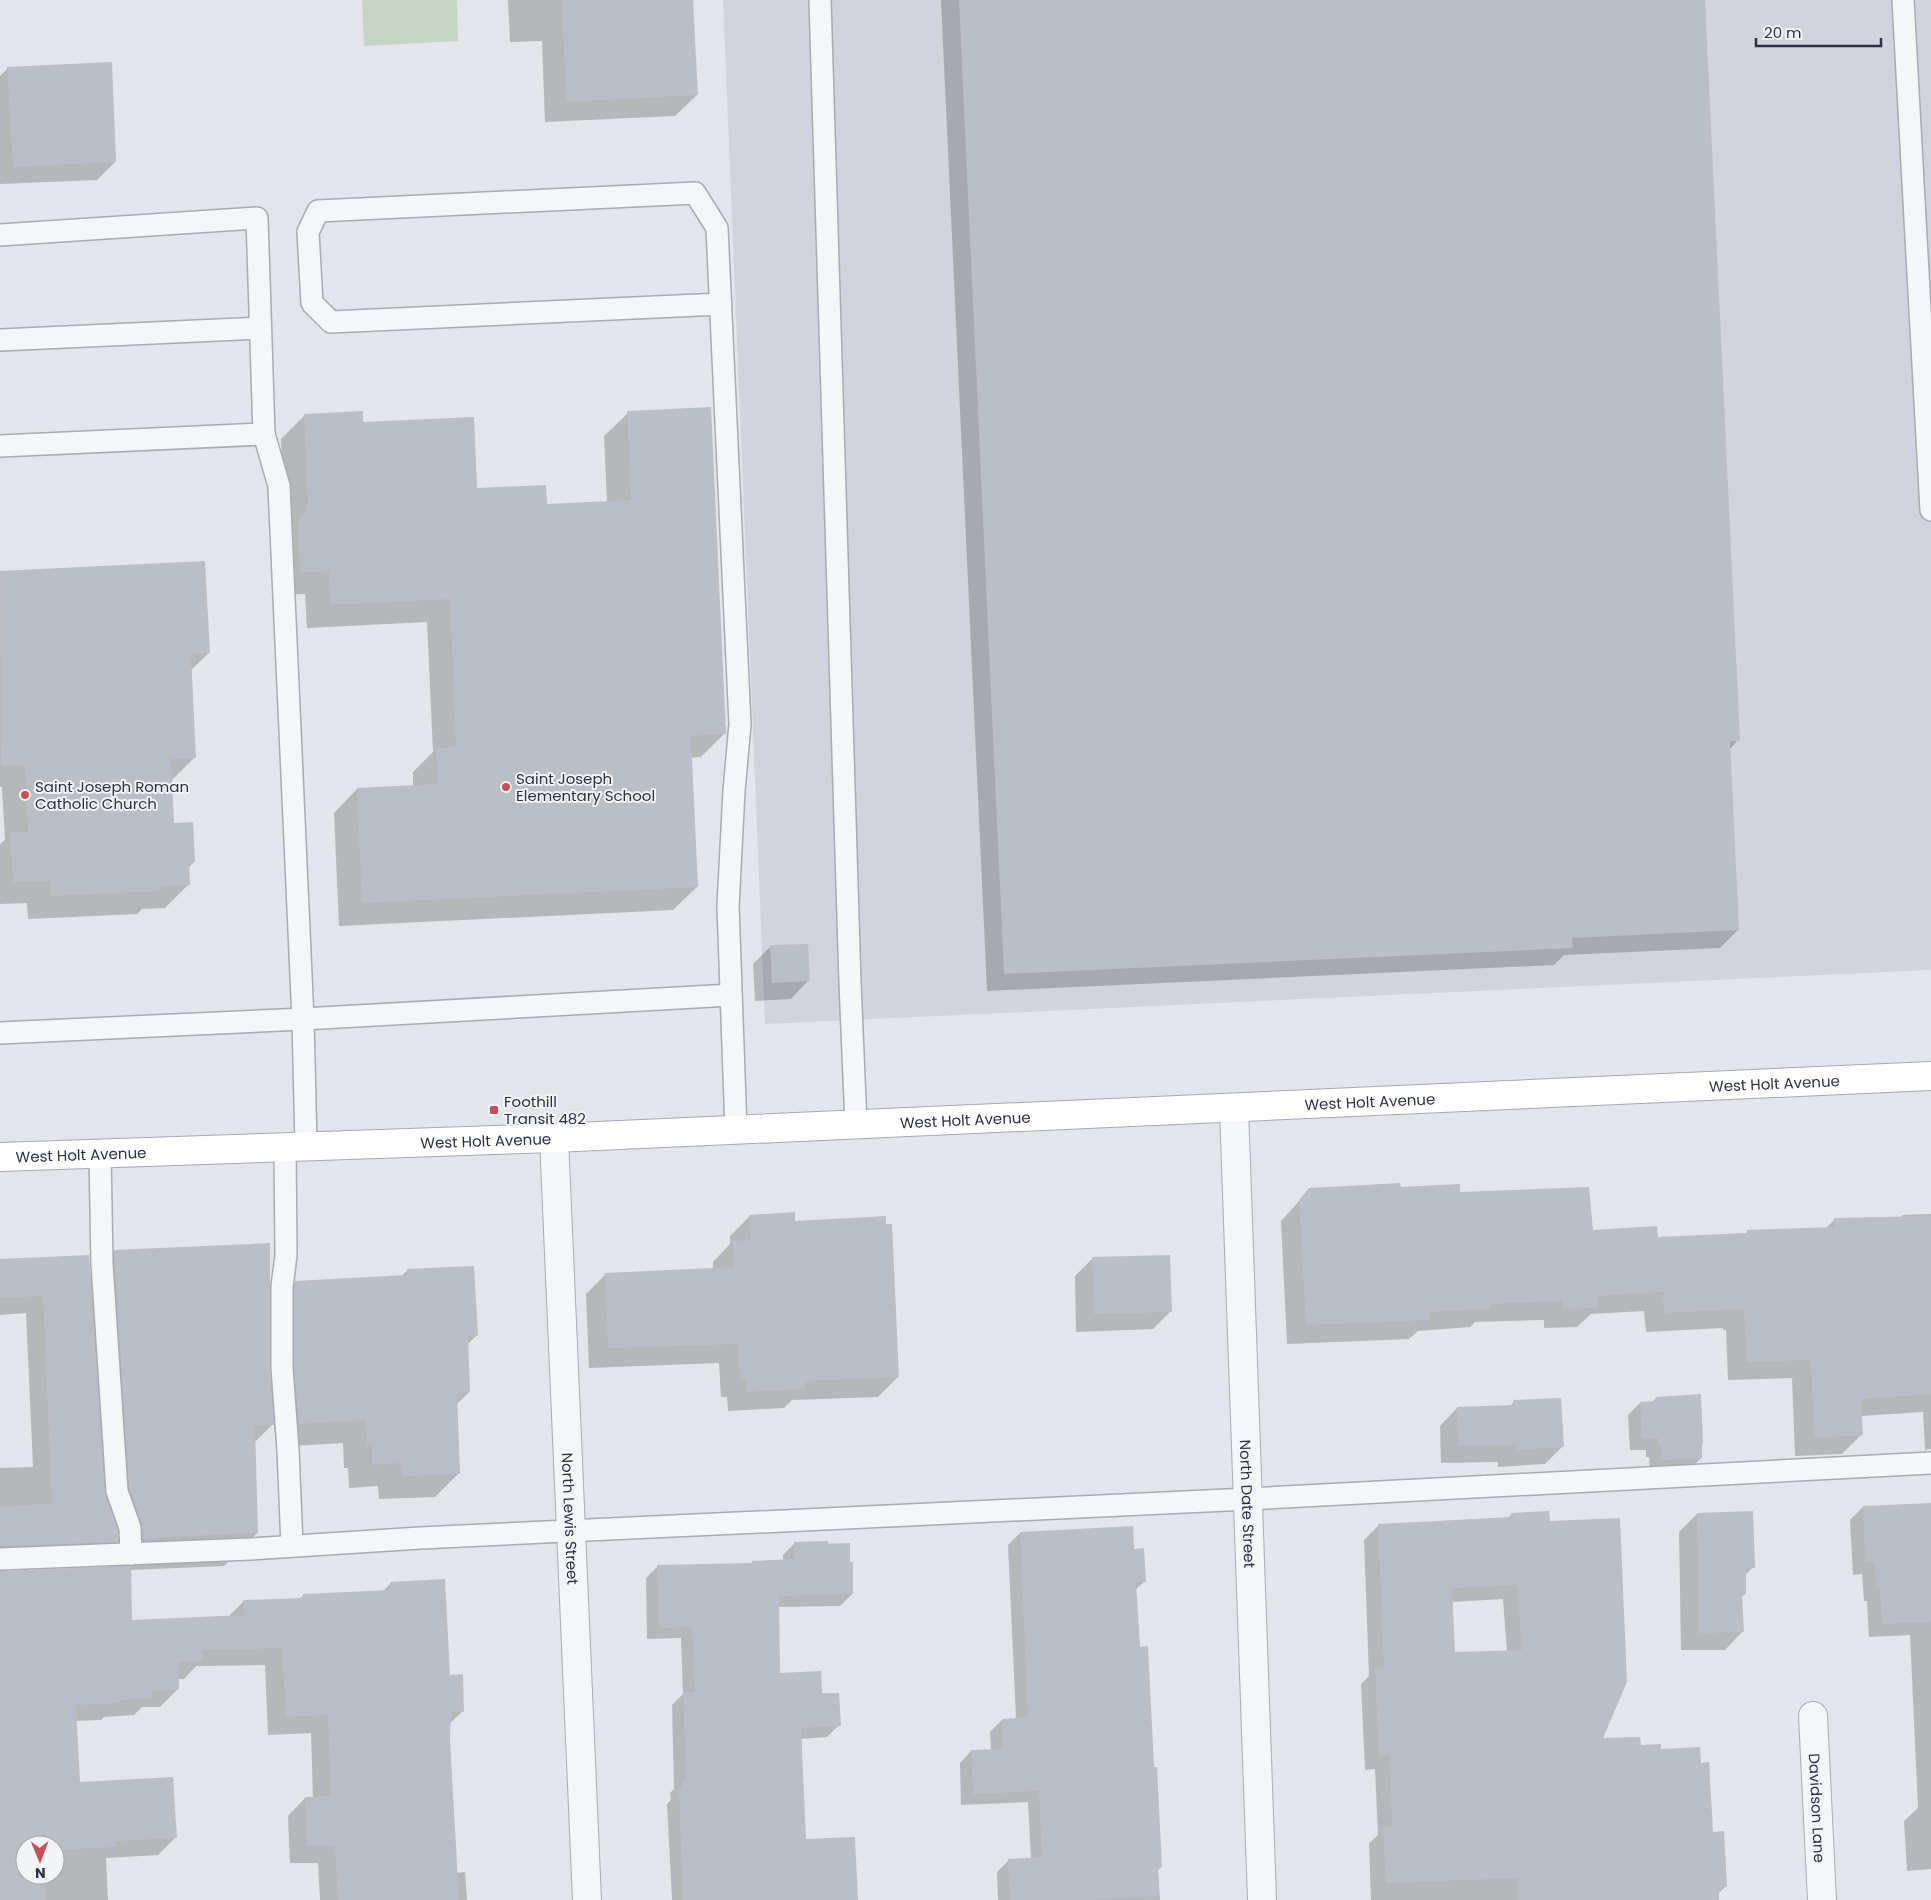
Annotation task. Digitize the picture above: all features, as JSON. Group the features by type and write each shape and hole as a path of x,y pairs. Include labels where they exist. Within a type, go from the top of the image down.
{"main road":[{"name":"West Holt Avenue","path":"0,1157 554,1138 1931,1076"}],"street":[{"name":"North Date Street","path":"1234,1108 1262,1900"},
{"name":"North Lewis Street","path":"554,1138 587,1900"},
{"name":"Davidson Lane","path":"1813,1716 1822,1900"}],"lane":[{"path":"820,0 856,1124"},
{"path":"1903,0 1931,510"},
{"path":"720,304 331,322 312,303 308,232 318,211 695,193 718,228 740,724 734,791 728,906 736,1130"},
{"path":"0,235 257,218 264,434 279,486 303,1018 296,1146 282,1287 282,1368 292,1546"},
{"path":"0,340 260,328"},
{"path":"0,446 264,434"},
{"path":"0,1033 732,995"},
{"path":"100,1153 102,1264 116,1491 130,1528 132,1554"},
{"path":"0,1559 1248,1499 1931,1463"}],"shaded area":[{"path":"723,0 1931,0 1931,970 765,1024"}],"green space":[{"path":"362,0 457,0 458,41 364,46"}],"building":[{"path":"562,0 693,0 698,95 566,102"},
{"path":"959,0 1705,0 1740,741 1730,741 1739,930 1572,938 1573,948 1004,974"},
{"path":"112,62 116,162 13,167 7,67"},
{"path":"711,407 726,734 691,736 698,887 362,903 357,788 437,784 436,748 456,747 450,599 330,605 329,571 300,573 298,522 300,522 300,514 307,513 306,504 308,504 304,414 363,411 363,422 474,417 477,488 546,485 547,504 631,500 627,411"},
{"path":"205,561 210,653 191,654 196,758 171,759 174,823 193,822 195,862 189,863 190,885 161,886 161,891 51,896 50,881 13,882 10,832 28,832 25,765 1,766 0,571"},
{"path":"808,944 810,981 772,983 770,945"},
{"path":"1400,1183 1401,1187 1460,1184 1460,1192 1589,1187 1593,1230 1657,1226 1658,1237 1747,1233 1747,1230 1834,1227 1834,1218 1931,1216 1931,1394 1861,1399 1863,1435 1814,1438 1811,1360 1747,1362 1744,1311 1741,1309 1664,1313 1663,1292 1597,1296 1598,1308 1563,1309 1562,1301 1490,1304 1490,1309 1429,1312 1430,1320 1306,1325 1299,1200 1309,1188"},
{"path":"795,1212 795,1221 886,1216 886,1224 892,1224 899,1377 805,1381 805,1389 747,1392 746,1378 740,1378 738,1344 608,1348 605,1273 734,1267 732,1241 751,1240 749,1215"},
{"path":"270,1243 270,1368 274,1425 255,1426 258,1533 143,1538 142,1524 129,1488 114,1250"},
{"path":"89,1255 105,1492 118,1530 118,1542 0,1546 0,1507 52,1503 43,1296 0,1298 0,1259"},
{"path":"1170,1255 1172,1312 1094,1314 1092,1257"},
{"path":"474,1266 478,1336 468,1336 470,1392 457,1393 460,1474 402,1476 401,1463 372,1465 372,1445 367,1445 366,1420 299,1424 294,1368 295,1281 407,1275 407,1269"},
{"path":"1701,1394 1702,1458 1661,1460 1661,1446 1658,1446 1658,1438 1642,1439 1640,1402 1656,1401 1656,1397"},
{"path":"1561,1398 1564,1447 1516,1450 1516,1445 1458,1446 1457,1407 1514,1405 1513,1400"},
{"path":"1931,1503 1931,1622 1882,1624 1880,1588 1876,1588 1875,1562 1865,1562 1863,1506"},
{"path":"1549,1511 1550,1521 1620,1518 1627,1682 1603,1738 1640,1737 1641,1745 1661,1744 1661,1749 1700,1747 1701,1763 1709,1762 1713,1832 1724,1831 1727,1887 1719,1887 1719,1900 1518,1900 1518,1878 1386,1883 1383,1827 1392,1827 1390,1755 1379,1756 1375,1669 1384,1668 1378,1524 1512,1517 1511,1513","holes":["1517,1585 1522,1650 1455,1652 1452,1588"]},
{"path":"1753,1511 1755,1568 1746,1568 1746,1594 1742,1594 1744,1632 1699,1633 1697,1513"},
{"path":"1133,1526 1134,1549 1144,1548 1146,1582 1136,1582 1140,1647 1148,1646 1154,1767 1157,1767 1162,1867 1158,1867 1159,1896 1088,1900 1010,1900 1008,1859 1042,1857 1039,1791 973,1794 971,1750 1003,1749 1002,1719 1028,1717 1020,1532"},
{"path":"828,1541 828,1544 850,1543 850,1562 853,1562 853,1594 779,1596 780,1673 821,1671 822,1693 839,1693 841,1726 801,1728 806,1839 855,1837 858,1900 683,1900 679,1790 682,1790 682,1780 686,1779 683,1692 695,1692 692,1627 659,1628 657,1565 752,1563 752,1561 794,1559 794,1542"},
{"path":"131,1566 132,1620 244,1615 243,1600 303,1598 303,1594 391,1590 390,1582 445,1579 450,1675 463,1674 464,1712 451,1712 450,1740 459,1900 338,1900 335,1846 307,1846 305,1797 331,1796 328,1715 286,1717 282,1648 203,1650 203,1661 178,1662 179,1689 152,1691 153,1698 120,1700 120,1703 76,1705 80,1782 173,1777 177,1838 116,1841 116,1847 65,1850 65,1835 15,1835 15,1885 45,1885 46,1900 0,1900 0,1571"}],"place":[{"name":"Saint Joseph Elementary School","path":"506,787"},
{"name":"Saint Joseph Roman Catholic Church","path":"25,795"},
{"name":"Foothill Transit 482","path":"494,1110"}]}
